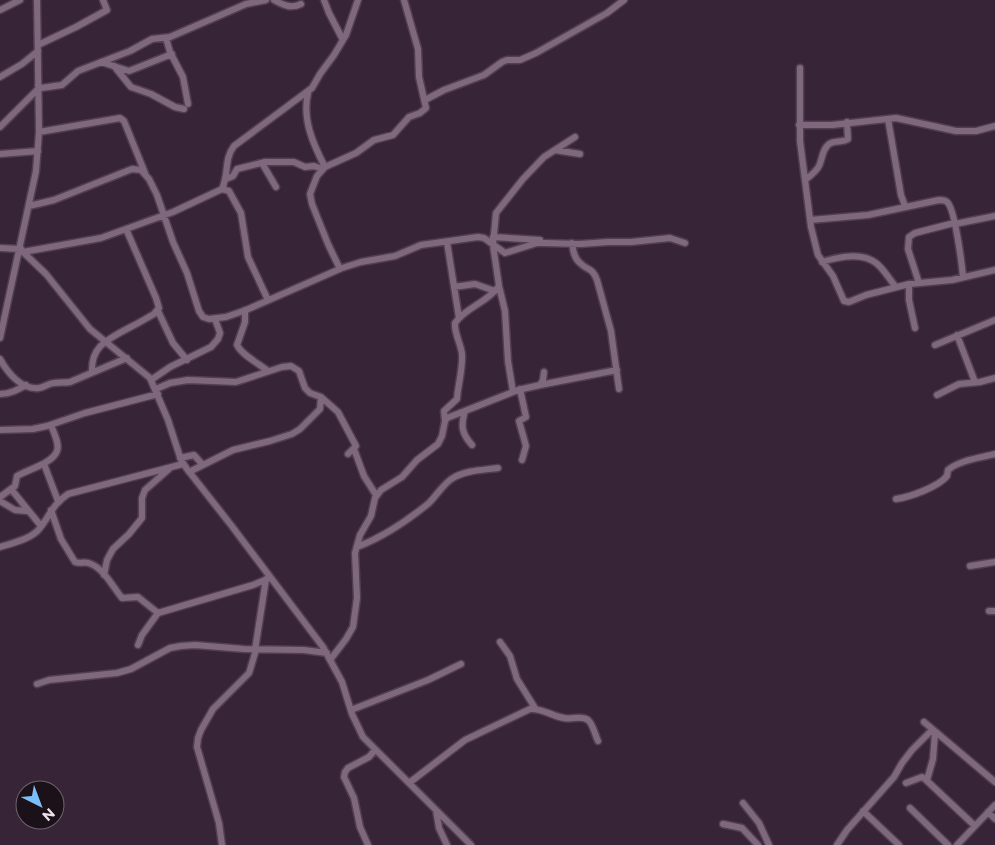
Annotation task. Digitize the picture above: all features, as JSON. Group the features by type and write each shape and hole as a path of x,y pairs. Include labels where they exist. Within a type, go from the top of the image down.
{"street":[{"path":"0,10 20,0"},
{"path":"0,338 21,249 36,171 39,132 37,0"},
{"path":"0,77 22,64 38,48 106,10 103,0"},
{"path":"38,87 60,86 78,71 130,51 152,39 175,36 246,4 266,0"},
{"path":"274,0 288,6 295,7 301,4"},
{"path":"324,0 343,40"},
{"path":"222,189 226,179 227,158 234,146 308,93 315,85 320,74 343,40 358,0"},
{"path":"340,269 312,204 310,194 316,176 324,168 356,153 374,140 393,135 409,117 424,110 426,105 419,77 418,49 404,0"},
{"path":"425,100 444,90 484,75 502,62 520,60 536,53 608,13 624,0"},
{"path":"114,66 131,87 151,94 174,107 186,107 183,78 166,38"},
{"path":"101,62 129,71 172,54"},
{"path":"800,68 799,125 810,220 815,246 822,262 833,276 840,295 847,303 909,284 963,277 995,270"},
{"path":"0,127 38,87"},
{"path":"308,93 306,105 308,127 324,168"},
{"path":"39,132 120,118 124,121 145,173 157,195 173,242 187,273 199,311 205,318 215,319 244,310 340,269 360,262 394,256 421,244 478,237 484,238 505,253 537,243 631,242 670,238 685,243"},
{"path":"799,125 832,125 896,118 956,131 976,131 995,126"},
{"path":"888,119 901,195 905,206"},
{"path":"890,127 906,120"},
{"path":"805,180 818,169 822,153 829,145 848,139 847,122"},
{"path":"513,392 508,361 505,311 497,289 493,245 496,213 523,178 544,157 575,137"},
{"path":"555,150 580,154"},
{"path":"0,154 38,151"},
{"path":"226,179 233,176 237,169 262,163 294,162 305,167 324,168"},
{"path":"262,163 276,187"},
{"path":"29,206 67,195 132,169 141,170 145,173"},
{"path":"0,248 21,249 92,241 164,216 222,189 229,191 241,213 248,257 268,300"},
{"path":"810,220 868,215 905,206 943,200 950,205 955,224 963,277"},
{"path":"919,283 908,248 909,236 915,233 995,216"},
{"path":"126,230 156,298 158,311 173,343 187,360"},
{"path":"493,237 551,240 560,243"},
{"path":"447,242 458,318"},
{"path":"572,244 574,255 579,262 590,269 597,280 608,317 617,370 618,389"},
{"path":"21,249 46,274 90,329 143,371 151,380 157,391 182,461 232,525 268,579 305,622 328,656 342,682 351,710 363,737 471,845"},
{"path":"822,262 847,255 870,260 879,266 896,287"},
{"path":"454,287 475,284 497,289"},
{"path":"909,284 909,300 914,328"},
{"path":"328,656 346,639 353,627 356,598 354,560 356,547 360,535 371,516 376,495 380,490 402,476 417,460 438,444 442,436 445,421 444,411 456,399 462,363 455,322 488,298 497,289"},
{"path":"244,310 245,322 237,345 241,352 255,360 268,371"},
{"path":"92,372 97,350 104,341 158,311"},
{"path":"151,380 170,367 211,347 218,339 219,327 215,319"},
{"path":"935,345 995,320"},
{"path":"957,335 975,382"},
{"path":"0,359 8,374 30,388 40,388 52,383 63,384 70,382 127,358"},
{"path":"0,430 33,429 51,425 157,391 170,383 188,380 236,382 282,367 296,368 301,375 305,388 310,393 322,398 338,412 356,446 351,451 376,495"},
{"path":"445,421 450,416 520,389 617,370"},
{"path":"540,385 544,380 544,372"},
{"path":"937,396 959,384 995,378"},
{"path":"0,394 15,391 26,385"},
{"path":"520,389 526,417 519,421 526,446 522,460"},
{"path":"189,472 233,450 292,434 300,429 320,409 322,398"},
{"path":"465,410 462,428 465,437 472,445"},
{"path":"0,497 15,486 18,476 44,464 57,453 58,449 51,425"},
{"path":"104,575 107,560 113,549 142,518 142,498 145,490 170,468 194,454 202,464"},
{"path":"896,499 905,498 944,480 947,476 948,468 995,454"},
{"path":"44,464 58,501"},
{"path":"0,547 31,536 41,526 58,501 68,494 170,468"},
{"path":"356,547 376,539 418,511 452,478 475,471 498,468"},
{"path":"11,489 41,526"},
{"path":"0,501 15,510 27,511"},
{"path":"51,510 62,539 74,562 89,563 104,575 122,598 138,597 158,613"},
{"path":"970,566 995,562"},
{"path":"138,645 142,635 158,613 268,579"},
{"path":"222,845 219,823 198,747 198,738 213,709 249,673 268,579"},
{"path":"500,642 510,656 517,679 535,708"},
{"path":"37,684 48,680 118,673 131,669 170,648 181,646 195,645 255,650 304,650 328,656"},
{"path":"351,710 428,680 461,664"},
{"path":"409,783 465,740 530,709 541,709 561,718 581,717 587,719 598,741"},
{"path":"924,722 995,782"},
{"path":"927,780 933,759 934,732"},
{"path":"837,845 846,830 894,777 902,762 912,750 934,732"},
{"path":"368,845 360,827 354,798 344,777 344,772 369,757 375,750"},
{"path":"906,783 922,777 927,780 975,826"},
{"path":"743,803 759,823 770,845"},
{"path":"960,844 995,805"},
{"path":"910,808 948,845"},
{"path":"436,810 439,828 447,845"},
{"path":"863,811 899,845"},
{"path":"988,812 995,819"},
{"path":"723,824 742,828 758,845"}]}
